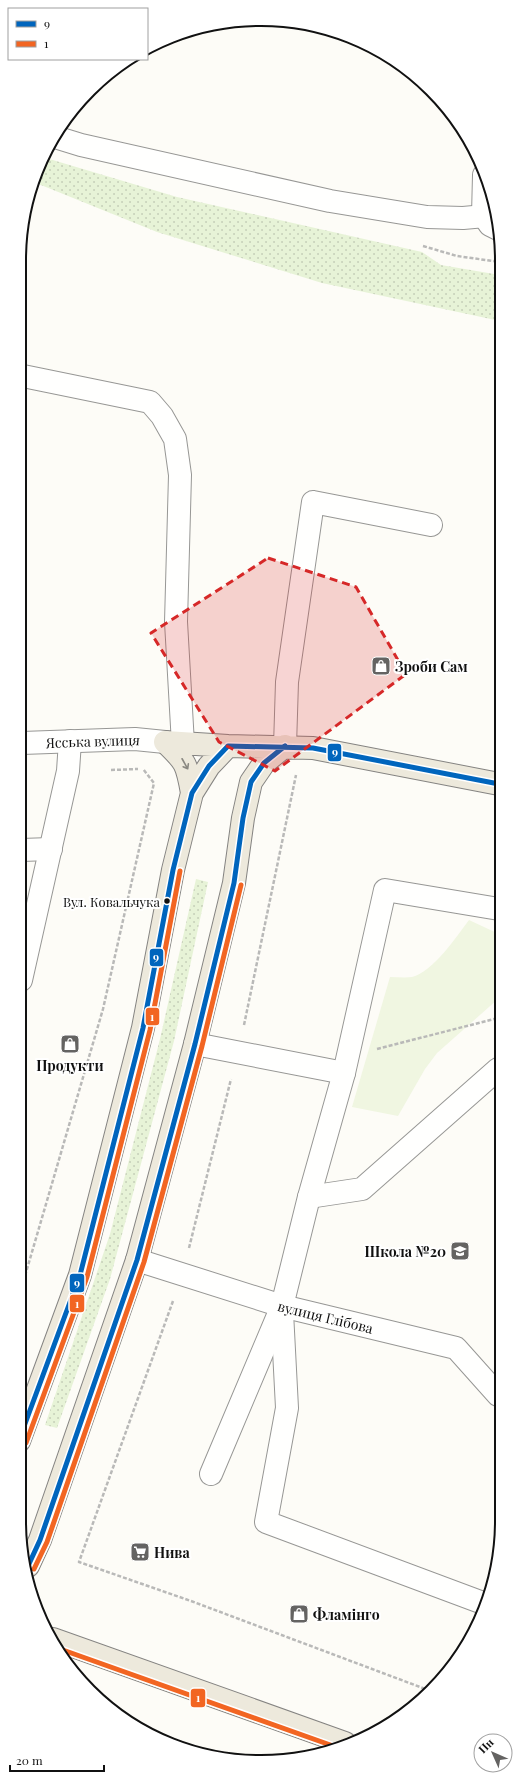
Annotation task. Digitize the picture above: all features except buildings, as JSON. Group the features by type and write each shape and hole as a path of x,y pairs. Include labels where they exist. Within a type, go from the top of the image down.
{"main road":[{"path":"192,793 188,769 174,743 313,748 495,783"},
{"path":"26,1422 80,1275 143,1028 173,870 192,793 209,766 228,746"},
{"path":"30,1561 40,1540 138,1260 195,1044 234,884 243,818 251,782 264,763 285,746"},
{"path":"59,1641 340,1741"}],"street":[{"path":"60,138 96,149 330,201 427,217 463,218 489,215"},
{"path":"487,202 490,225 492,226"},
{"path":"26,377 150,402 162,416 175,439 180,475 174,743"},
{"path":"285,746 287,682 313,502 431,525"},
{"name":"Ясська вулиця","path":"26,743 134,739 174,743"},
{"path":"26,958 68,771 70,741"},
{"path":"26,850 51,849"},
{"path":"211,1474 282,1306 308,1197 344,1073 385,890 495,909"},
{"path":"195,1044 344,1073"},
{"path":"308,1197 362,1189 495,1072"},
{"name":"вулиця Глібова","path":"138,1260 282,1306 456,1348 495,1392"},
{"path":"282,1306 286,1408 266,1522 480,1602"}],"path":[{"path":"313,748 307,770 297,769 238,1052 182,1274 79,1562 198,1604 424,1688"},
{"path":"26,1272 103,1009 154,783 144,769 68,771"},
{"path":"344,1073 369,1051 495,1019"}],"highlighted area":[{"path":"268,558 356,587 406,674 275,771 219,742 151,633"}],"green space":[{"path":"49,159 177,197 422,252 441,265 495,274 495,320 322,283 157,232 38,184"},
{"path":"196,879 208,882 174,1041 110,1279 57,1428 45,1425 110,1234 160,1039"},
{"path":"469,920 495,932 495,1002 437,1053 425,1069 398,1116 352,1107 390,977 412,977 420,974 436,961"}],"transit line":[{"name":"9","path":"26,1421 80,1275 143,1028 173,870 192,793 209,766 228,746 313,748 495,783"},
{"name":"9","path":"30,1561 40,1540 137,1260 195,1044 234,883 243,818 251,782 264,763 285,746"},
{"name":"1","path":"26,1443 87,1277 150,1030 180,871"},
{"name":"1","path":"34,1569 47,1542 144,1262 202,1046 241,885"},
{"name":"1","path":"66,1651 330,1745"}],"place":[{"name":"Зроби Сам","path":"381,666"},
{"name":"Вул. Ковальчука","path":"167,901"},
{"name":"Продукти","path":"70,1044"},
{"name":"Школа №20","path":"460,1251"},
{"name":"Нива","path":"140,1552"},
{"name":"Фламінго","path":"299,1614"}]}
